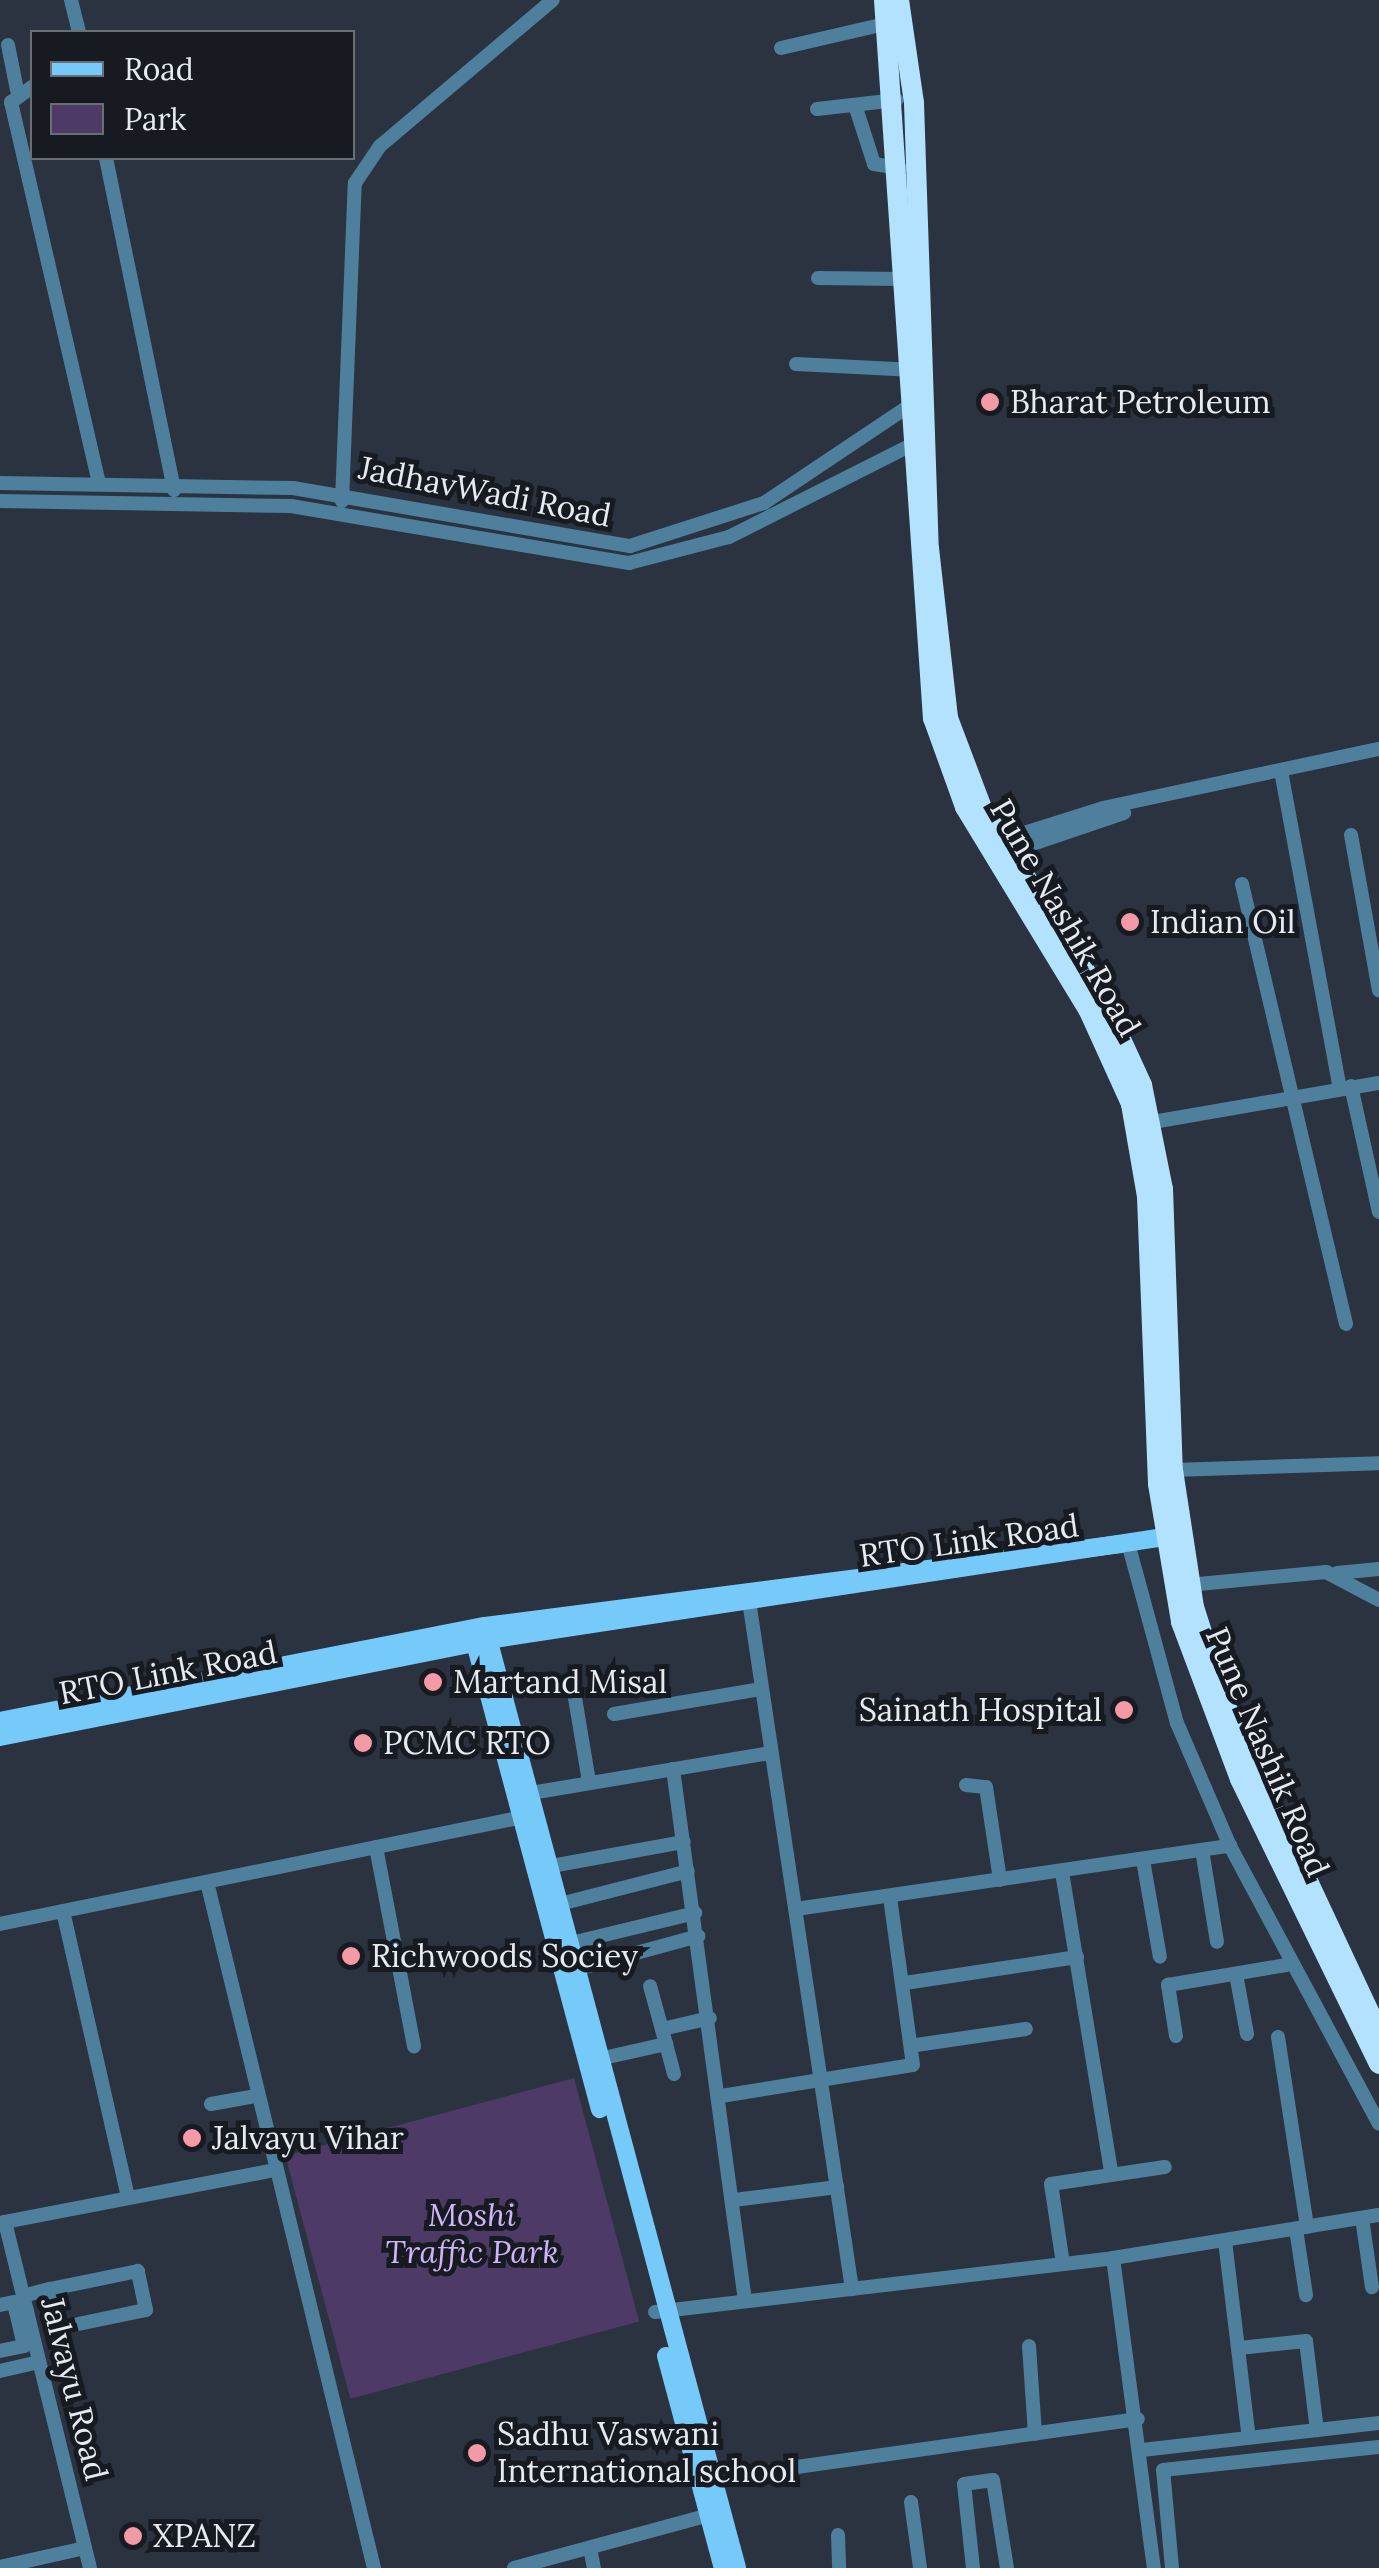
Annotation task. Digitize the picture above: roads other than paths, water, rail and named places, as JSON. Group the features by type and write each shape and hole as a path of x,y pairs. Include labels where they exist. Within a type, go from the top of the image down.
{"highway":[{"name":"Pune Nashik Road","path":"884,0 898,99 901,279 948,718 997,849 1088,1009 1131,1104 1147,1197 1164,1537 1212,1713 1379,2064"},
{"name":"Pune Nashik Road","path":"899,0 914,103 912,369"},
{"name":"Pune Nashik Road","path":"997,849 1102,998 1153,1122 1173,1470 1188,1585 1225,1704 1379,2033"}],"main road":[{"name":"RTO Link Road","path":"0,1720 480,1634 1164,1537"},
{"name":"RTO Link Road","path":"0,1737 480,1634"},
{"path":"480,1634 705,2480 737,2568"},
{"path":"526,1817 546,1866 568,1944 660,2311"},
{"path":"716,2513 723,2568"}],"street":[{"path":"71,0 79,30"},
{"path":"342,512 355,183 380,146 554,0"},
{"path":"780,48 888,23"},
{"path":"8,45 25,89 11,102 100,484"},
{"path":"817,109 898,99"},
{"path":"854,104 874,164 900,168"},
{"path":"106,160 174,483 174,501"},
{"path":"818,278 901,279"},
{"path":"796,364 912,369"},
{"name":"JadhavWadi Road","path":"0,483 174,483 342,492 579,542 646,544 764,503 914,403"},
{"name":"JadhavWadi Road","path":"0,501 174,501 342,512 629,563 729,537 917,442"},
{"path":"997,849 1379,749"},
{"path":"1281,775 1379,758"},
{"path":"1281,775 1346,1087 1379,1212"},
{"path":"1350,835 1379,990"},
{"path":"1242,884 1346,1324"},
{"path":"1153,1122 1379,1083"},
{"path":"1173,1470 1379,1463"},
{"path":"1124,1544 1176,1722 1230,1846 1286,1965 1379,2124"},
{"path":"1188,1585 1379,1569"},
{"path":"1336,1573 1379,1600"},
{"path":"749,1596 760,1689 824,2079 852,2289"},
{"path":"572,1680 590,1782"},
{"path":"614,1714 760,1689"},
{"path":"520,1795 770,1753"},
{"path":"673,1769 721,2096 746,2301"},
{"path":"966,1784 986,1787 1000,1880"},
{"path":"0,1924 526,1817"},
{"path":"546,1866 684,1842"},
{"path":"796,1910 1230,1846"},
{"path":"376,1847 414,2046"},
{"path":"1202,1850 1217,1942"},
{"path":"1144,1860 1160,1957"},
{"path":"556,1904 688,1871"},
{"path":"1062,1872 1111,2172"},
{"path":"206,1882 374,2568"},
{"path":"721,2096 904,2068 916,2046 890,1896"},
{"path":"63,1911 128,2198"},
{"path":"568,1944 694,1913"},
{"path":"574,1970 698,1936"},
{"path":"905,1983 1077,1957"},
{"path":"1176,2036 1168,1986 1286,1965"},
{"path":"1236,1974 1247,2034"},
{"path":"650,1986 674,2074"},
{"path":"599,2059 710,2018"},
{"path":"916,2046 1026,2029"},
{"path":"1278,2037 1306,2295"},
{"path":"211,2104 256,2096"},
{"path":"1062,2264 1050,2184 1165,2166"},
{"path":"2,2223 274,2170"},
{"path":"734,2200 837,2188"},
{"path":"660,2311 1113,2258 1379,2215"},
{"path":"1362,2218 1372,2287"},
{"name":"Jalvayu Road","path":"2,2223 90,2568"},
{"path":"1224,2241 1248,2438"},
{"path":"1113,2258 1138,2419 1154,2568"},
{"path":"22,2306 50,2289 138,2271 146,2310 59,2328 50,2289"},
{"path":"0,2306 14,2302 22,2306"},
{"path":"0,2351 24,2346 22,2306"},
{"path":"1239,2348 1306,2341 1317,2430"},
{"path":"1029,2346 1035,2434"},
{"path":"0,2371 39,2362"},
{"path":"705,2480 1138,2419"},
{"path":"1142,2450 1379,2423"},
{"path":"1172,2568 1163,2470 1379,2447"},
{"path":"973,2568 964,2484 994,2480 1007,2568"},
{"path":"911,2502 920,2568"},
{"path":"514,2568 716,2513"},
{"path":"838,2535 839,2568"},
{"path":"0,2568 85,2548"},
{"path":"590,2548 594,2568"}],"place":[{"name":"Bharat Petroleum","path":"990,402"},
{"name":"Indian Oil","path":"1130,922"},
{"name":"Martand Misal","path":"433,1682"},
{"name":"Sainath Hospital","path":"1124,1710"},
{"name":"PCMC RTO","path":"363,1743"},
{"name":"Richwoods Sociey","path":"351,1956"},
{"name":"Jalvayu Vihar","path":"192,2138"},
{"name":"Sadhu Vaswani International school","path":"477,2453"},
{"name":"XPANZ","path":"133,2536"}],"park label":[{"name":"Moshi Traffic Park","path":"472,2234"}]}
